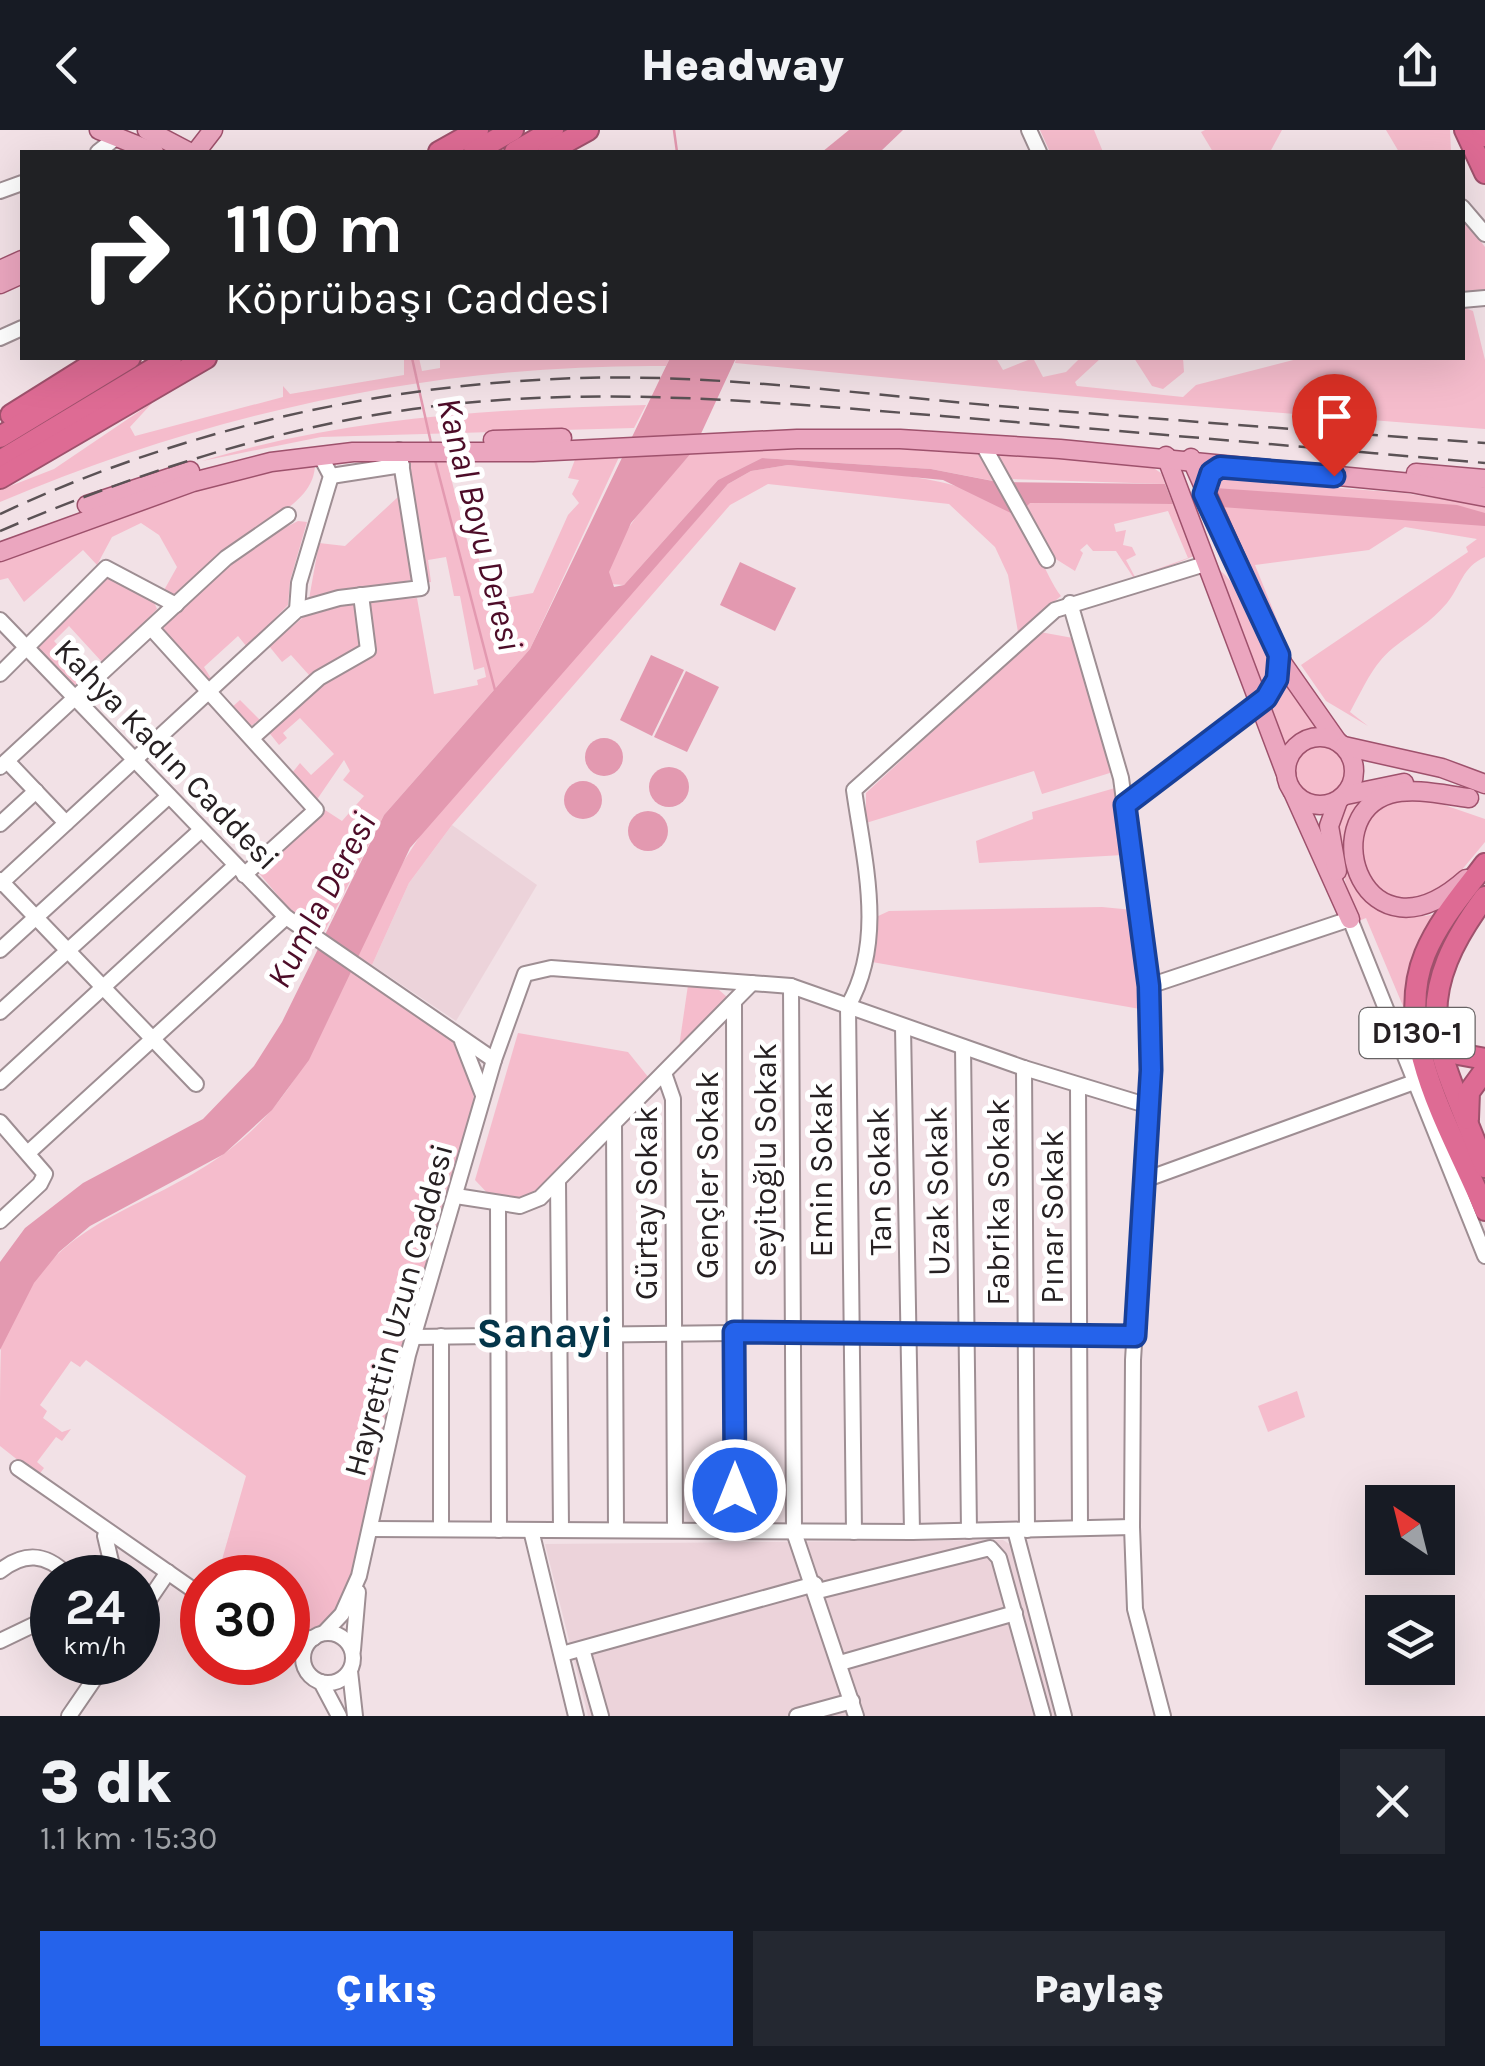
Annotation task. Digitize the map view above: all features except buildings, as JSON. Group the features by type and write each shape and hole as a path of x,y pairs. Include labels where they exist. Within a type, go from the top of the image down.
{"highway":[{"path":"443,150 478,130"},
{"path":"478,150 514,130"},
{"path":"518,150 553,130"},
{"path":"552,150 588,130"},
{"path":"1464,130 1485,173"},
{"path":"0,422 111,372 162,360"},
{"path":"0,478 203,360"},
{"path":"0,437 111,372"},
{"path":"0,461 111,372"},
{"name":"D130-1","path":"1485,863 1430,943 1417,981 1415,1009 1422,1057 1485,1210"},
{"name":"D130-1","path":"1485,897 1452,944 1436,992 1436,1031 1442,1059 1485,1167"},
{"path":"1436,992 1443,1030 1452,1049 1466,1058 1485,1060"},
{"path":"1469,1126 1470,1092 1485,1070"}],"main road":[{"path":"99,130 129,143"},
{"path":"148,130 182,148"},
{"path":"182,148 193,130"},
{"path":"182,148 215,130"},
{"path":"0,552 193,482 320,455 451,445 937,429 1166,457"},
{"path":"701,436 829,438 1485,479"},
{"path":"451,445 495,452 581,443"},
{"path":"0,540 120,493 218,462 318,444 404,451"},
{"path":"1166,457 1289,782 1350,920"},
{"path":"1191,459 1220,467 1411,483 1485,497"},
{"path":"1191,459 1279,655 1300,693 1354,764 1329,834 1350,920"},
{"path":"1205,494 1211,473 1220,467"},
{"path":"1205,564 1228,568 1261,615"},
{"path":"1259,704 1274,686 1279,655"},
{"path":"1477,802 1414,783 1382,785 1342,798 1308,803 1289,782 1289,756 1302,742 1319,736 1484,783"},
{"path":"1477,802 1403,792 1380,798 1357,828 1355,867 1376,897 1409,910 1436,903 1485,863"}],"street":[{"path":"105,150 129,143"},
{"path":"1465,211 1485,234"},
{"path":"984,447 1047,560"},
{"path":"196,1084 1,882 297,610 360,595 420,588 404,451 331,476"},
{"path":"297,610 299,583 331,476 320,455"},
{"path":"66,822 36,791 2,765 242,545 288,515"},
{"path":"848,1006 865,967 870,929 854,790 1038,622 1070,603 1205,564"},
{"path":"0,674 106,568 176,605"},
{"path":"252,738 319,678 368,650 360,595"},
{"path":"1070,603 1113,741 1149,986 1147,1179 1135,1336 1132,1527 1135,1608 1163,1716"},
{"name":"Kahya Kadın Caddesi","path":"0,620 298,928 369,972 494,1060"},
{"path":"0,1082 104,987 316,810 152,629"},
{"path":"1125,805 1259,704"},
{"path":"0,824 36,791"},
{"path":"0,950 168,796"},
{"path":"0,1012 201,830"},
{"path":"29,1152 286,917"},
{"path":"1149,986 1350,920 1485,1256"},
{"name":"Hayrettin Uzun Caddesi","path":"359,1576 414,1336 520,983 533,968 666,974 752,983"},
{"path":"456,1196 520,1206 535,1202 752,983 791,986 1024,1068 1149,1106"},
{"name":"Seyitoğlu Sokak","path":"791,986 794,1532"},
{"name":"Gençler Sokak","path":"734,1002 735,1529"},
{"name":"Emin Sokak","path":"848,1006 854,1532"},
{"path":"483,1098 466,1040 506,1025"},
{"name":"Tan Sokak","path":"903,1027 912,1532"},
{"name":"Uzak Sokak","path":"963,1047 969,1531"},
{"name":"Fabrika Sokak","path":"1024,1068 1026,1335 1021,1530 1064,1716"},
{"name":"Gürtay Sokak","path":"664,1073 673,1099 676,1530"},
{"path":"1147,1179 1416,1080"},
{"name":"Pınar Sokak","path":"1078,1086 1080,1528"},
{"path":"0,1122 45,1174 40,1184 0,1220"},
{"path":"614,1123 616,1529"},
{"path":"558,1181 561,1530"},
{"path":"498,1204 498,1530"},
{"path":"414,1336 734,1332 1135,1336"},
{"path":"441,1336 441,1530"},
{"path":"18,1468 180,1580"},
{"path":"370,1528 912,1532 1132,1527"},
{"path":"531,1530 576,1716"},
{"path":"108,1532 108,1555"},
{"path":"794,1532 854,1708 797,1716"},
{"path":"562,1654 985,1547 999,1558 1043,1716"},
{"path":"0,1571 16,1559 30,1557"},
{"path":"160,1584 168,1572"},
{"path":"339,1716 304,1656 342,1614 359,1576"},
{"path":"355,1716 350,1671 359,1576"},
{"path":"840,1663 1015,1613"},
{"path":"0,1641 30,1627"},
{"path":"310,1636 340,1635 352,1650"},
{"path":"582,1649 601,1716"},
{"path":"310,1675 317,1680 337,1681 350,1671"},
{"path":"69,1716 90,1685"}],"shaded area":[{"path":"849,130 903,130 882,150 824,150"},
{"path":"1040,130 1094,130 1102,150 1049,150"},
{"path":"1282,130 1271,150 1212,150 1201,132"},
{"path":"1386,130 1450,130 1451,150 1398,150"},
{"path":"1465,221 1485,247 1485,290 1465,292"},
{"path":"1465,308 1473,311 1485,360 1485,429 1118,400 735,363 997,360 1003,370 1034,360 1043,377 1066,372 1078,360 1099,360 1075,382 1077,386 1183,397 1196,385 1293,360 1465,360"},
{"path":"404,360 419,360 422,371 440,368 440,360 669,360 666,366 494,374 326,399 161,442 0,502 0,490 54,469 153,402 130,427 135,436 283,397 283,386 290,394 404,375"},
{"path":"669,360 735,360 693,451 631,523 609,572 614,587 624,585 718,480 762,458 931,469 998,482 1165,484 1173,504 1030,503 1017,516 943,480 788,465 751,471 728,484 410,848 309,1060 272,1110 224,1154 90,1226 59,1252 34,1283 0,1350 0,1262 25,1228 83,1183 203,1119 254,1066 282,1022 384,815 530,649"},
{"path":"1135,360 1183,360 1184,372 1163,389 1152,386"},
{"path":"646,405 634,428 321,437 202,461 311,434 366,425 533,409"},
{"path":"783,445 980,451 999,482 931,469 762,458 718,480 624,585 610,584 609,569 625,533 693,451"},
{"path":"991,452 1152,467 1161,473 1165,484 1008,479"},
{"path":"620,455 530,649 384,815 322,936 302,924 258,872 322,808 342,821 364,796 343,780 350,771 344,760 316,801 292,773 300,763 311,775 334,754 300,718 283,733 287,738 279,745 267,730 328,679 375,653 369,601 417,598 434,694 478,685 477,680 486,677 484,667 474,670 460,596 454,596 446,557 428,560 431,582 424,583 406,457 459,457 460,461 448,466 470,552 477,552 488,595 494,600 533,593 568,515 579,503 572,494 579,480 568,478 576,457"},
{"path":"315,465 313,478 297,500 231,546 176,599 163,592 177,567 159,535 141,523 112,537 97,565 83,550 24,602 8,578 0,580 0,559 116,514 234,477"},
{"path":"788,465 908,476 970,490 996,501 1022,523 1061,596 1018,632 1008,575 995,547 949,504 768,484 730,505 452,825 409,883 372,965 357,956 394,876 429,822 728,484 751,471"},
{"path":"394,476 398,476 416,579 309,599 319,543 345,546 398,497"},
{"path":"1221,479 1404,493 1485,506 1485,557 1467,571 1441,610 1393,648 1374,670 1350,712 1368,726 1326,701 1301,665 1468,552 1466,547 1477,539 1405,527 1369,550 1255,565 1282,632 1279,633 1214,486"},
{"path":"1215,488 1457,505 1485,513 1485,526 1221,507"},
{"path":"1022,503 1173,504 1193,538 1194,556 1135,580 1116,551 1093,551 1087,544 1080,550 1083,553 1075,571 1051,556","holes":["1168,511 1188,558 1135,577 1126,560 1136,555 1132,547 1123,545 1126,530 1116,532 1114,524"]},
{"path":"298,521 307,522 290,581 288,605 247,647 238,636 204,667 212,680 209,683 163,633 165,624 249,546"},
{"path":"740,562 796,588 775,631 720,605"},
{"path":"1218,570 1242,597 1271,657 1271,672 1261,695"},
{"path":"109,576 153,600 157,609 79,692 35,648","holes":["69,626 102,662 86,676 54,641"]},
{"path":"354,602 361,649 262,718 309,675 291,655 282,662 269,646 307,614"},
{"path":"1040,632 1073,638 1113,772 1042,794 1034,771 866,823 866,793"},
{"path":"651,655 684,670 652,736 620,720"},
{"path":"686,671 719,687 687,752 654,737"},
{"path":"1283,676 1320,726 1298,735 1285,751 1265,705"},
{"path":"240,700 260,720 248,728 231,708"},
{"path":"604,738 618,743 623,757 618,771 604,776 590,771 585,757 590,743"},
{"path":"1323,741 1343,749 1351,769 1343,789 1323,797 1303,789 1295,769 1303,749"},
{"path":"669,767 683,773 689,787 683,801 669,807 655,801 649,787 655,773"},
{"path":"583,781 596,787 602,800 596,813 583,819 570,813 564,800 570,787"},
{"path":"1115,788 1123,855 979,863 976,841 1033,819 1032,812"},
{"path":"1370,796 1353,818 1345,841 1346,863 1354,883 1368,900 1388,912 1412,917 1439,913 1408,1018 1366,918 1356,922 1337,850 1338,810"},
{"path":"1421,797 1485,819 1485,842 1441,895 1393,899 1372,884 1359,854 1365,822 1389,802"},
{"path":"648,811 662,817 668,831 662,845 648,851 634,845 628,831 634,817"},
{"path":"452,825 537,885 456,1021 372,965 409,883"},
{"path":"1102,907 1133,910 1140,1009 872,962 876,917 889,911"},
{"path":"352,967 455,1042 474,1088 473,1111 400,1360 347,1596 337,1612 310,1630 310,1555 223,1555 246,1476 86,1360 80,1367 71,1361 40,1405 47,1411 43,1418 62,1432 71,1429 62,1441 56,1437 37,1462 44,1468 38,1476 0,1446 1,1347 21,1301 46,1266 76,1239 213,1161 266,1116 296,1077"},
{"path":"688,985 719,990 727,997 679,1047"},
{"path":"518,1033 628,1052 649,1078 546,1186 527,1198 492,1198 475,1180"},
{"path":"1297,1391 1305,1417 1268,1432 1258,1406"},
{"path":"1003,1540 1011,1545 1055,1716 588,1716 545,1544"}],"waterway":[{"path":"674,130 677,150"},
{"name":"Kanal Boyu Deresi","path":"412,360 431,443"},
{"name":"Kanal Boyu Deresi","path":"435,460 495,690"}],"railway":[{"path":"0,514 138,458 282,417 430,390 579,378 732,382 1485,443"},
{"path":"0,531 202,456 307,429 413,409 545,398 678,398 810,405 1485,463"}],"district":[{"name":"Sanayi","path":"545,1332"}],"route":[{"path":"735,1490 734,1332 1135,1336 1151,1070 1149,986 1125,805 1259,704 1277,679 1279,655 1204,494 1207,479 1220,467 1334,476"}],"water label":[{"name":"Kumla Deresi","path":"321,900"}]}
